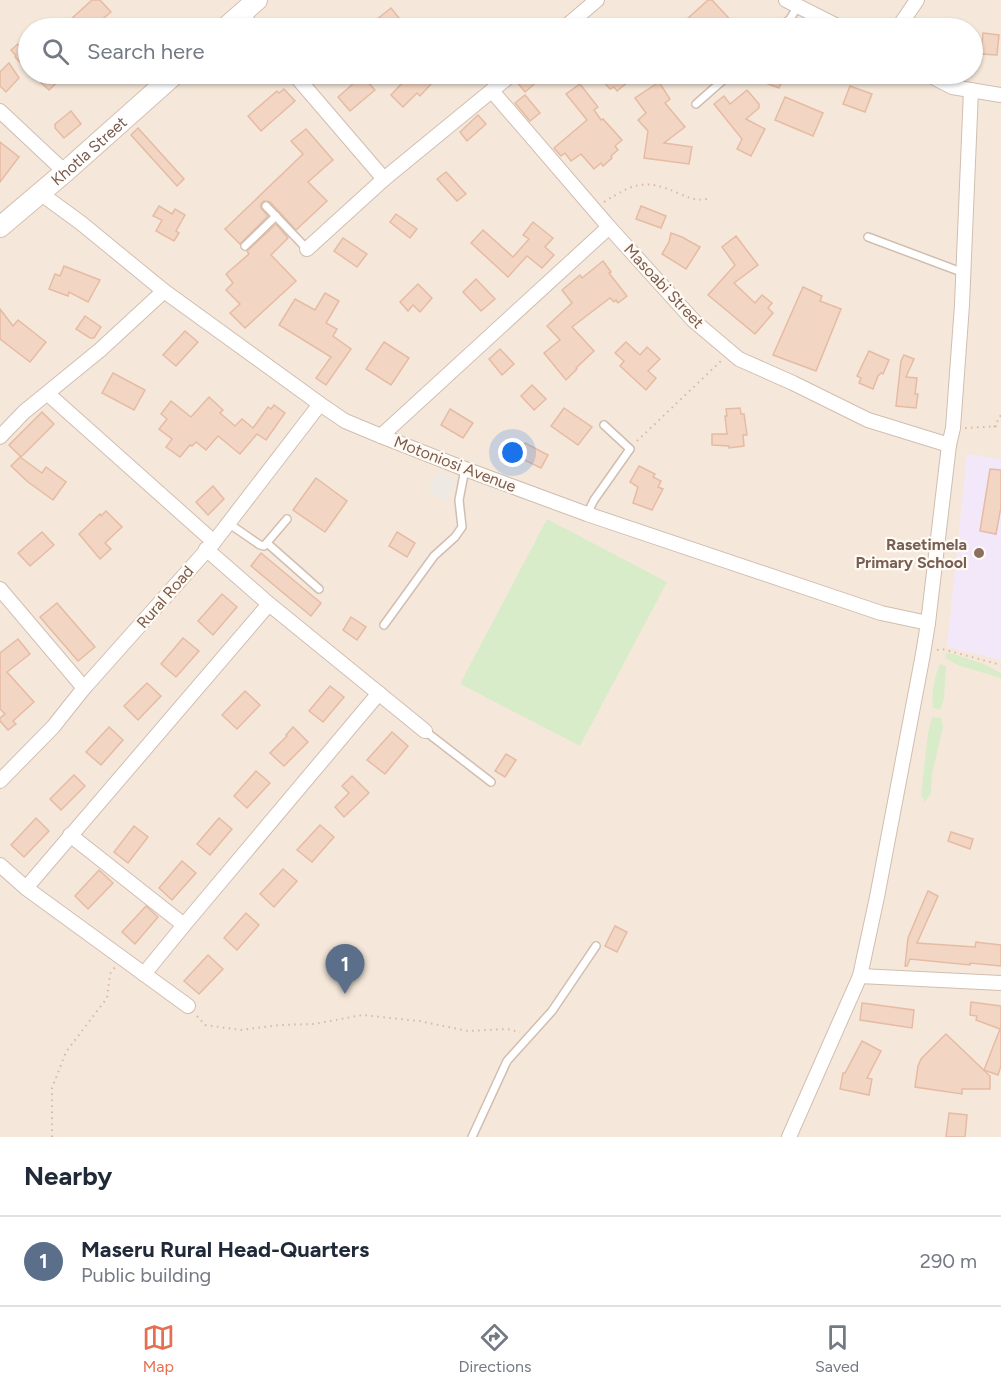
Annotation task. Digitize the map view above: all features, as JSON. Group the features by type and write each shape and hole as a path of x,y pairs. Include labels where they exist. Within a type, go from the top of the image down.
{"street":[{"path":"249,18 257,0"},
{"path":"576,18 597,0"},
{"path":"905,18 918,0"},
{"path":"792,3 821,18"},
{"name":"Khotla Street","path":"0,227 164,84"},
{"path":"303,84 384,179"},
{"path":"308,249 384,179 501,84"},
{"path":"946,84 952,87 1001,95"},
{"path":"789,1137 860,976 923,654 953,428 964,273 971,90"},
{"name":"Masoabi Street","path":"492,91 609,227 694,321 739,359 794,383 868,420 949,445"},
{"path":"0,111 65,172"},
{"name":"Motoniosi Avenue","path":"40,193 81,223 164,291 345,421 587,514 881,612 928,623"},
{"path":"381,436 609,227"},
{"path":"0,436 24,412 100,350 164,291"},
{"path":"48,394 210,545 269,604 425,731"},
{"name":"Rural Road","path":"0,781 53,727 84,688 210,545 320,404"},
{"path":"0,589 84,688"},
{"path":"26,888 269,604"},
{"path":"144,974 379,693"},
{"path":"70,835 183,925"},
{"path":"0,865 26,888 188,1006"},
{"path":"860,976 1001,983"}],"lane":[{"path":"790,18 792,3"},
{"path":"696,104 719,84"},
{"path":"266,206 308,249"},
{"path":"245,246 276,216"},
{"path":"868,237 964,273"},
{"path":"587,514 594,500 630,449 604,425"},
{"path":"384,625 434,556 455,537 462,527 459,500 465,469"},
{"path":"228,523 264,546 287,519"},
{"path":"267,543 319,589"},
{"path":"425,731 491,782"},
{"path":"472,1137 507,1061 552,1011 596,946"}],"path":[{"path":"594,208 630,187 640,185 655,185 697,201 707,199"},
{"path":"630,449 730,352"},
{"path":"994,427 1001,415"},
{"path":"953,428 1001,426"},
{"path":"923,654 942,649 1001,665"},
{"path":"52,1137 52,1088 66,1052 107,998 110,974 122,958"},
{"path":"188,1006 205,1025 241,1030 314,1024 362,1015 419,1021 468,1030 507,1029 532,1034"}],"shaded area":[{"path":"0,0 1001,0 1001,1137 0,1137"},
{"name":"Rasetimela Primary School","path":"967,454 1001,459 1001,660 947,647"},
{"path":"438,472 457,480 447,501 428,492"}],"green space":[{"path":"547,519 667,582 580,746 460,684"},
{"path":"950,653 984,664 1001,673 1001,678 960,666 945,658 946,654"},
{"path":"940,664 946,666 944,699 940,710 933,708 932,697"},
{"path":"932,717 941,718 943,727 932,774 931,793 925,802 921,795"}],"building":[{"path":"92,0 100,0 111,12 104,18 72,18"},
{"path":"708,0 712,0 729,18 688,18"},
{"path":"391,8 399,18 378,18"},
{"path":"983,33 999,35 997,55 983,54"},
{"path":"18,44 18,60 15,57 11,50"},
{"path":"9,63 18,76 6,92 0,86 0,72"},
{"path":"43,84 55,84 49,90"},
{"path":"353,84 369,84 375,90 350,111 338,97"},
{"path":"401,84 431,84 420,96 417,93 403,107 391,95"},
{"path":"519,84 534,84 525,92"},
{"path":"580,84 598,107 594,110 601,120 603,119 622,140 615,146 618,150 611,156 612,158 603,166 601,163 594,169 581,154 571,161 565,153 561,156 554,148 587,120 566,94"},
{"path":"606,84 626,84 617,91 614,87 610,89"},
{"path":"656,84 660,84 670,99 665,103 685,127 664,143 692,147 689,164 644,158 648,131 638,120 646,113 635,98"},
{"path":"768,84 781,84 779,88"},
{"path":"850,86 872,94 865,112 843,104"},
{"path":"284,89 295,101 261,131 248,116 277,91 279,93"},
{"path":"747,90 759,104 759,108 746,119 765,129 751,156 737,149 742,139 714,104 724,96 730,104"},
{"path":"525,95 540,113 530,121 515,103"},
{"path":"785,97 823,113 813,136 775,120"},
{"path":"71,111 81,124 64,138 55,128 55,124"},
{"path":"478,115 486,124 467,141 460,132"},
{"path":"138,128 184,179 177,186 131,135"},
{"path":"306,129 333,160 308,182 327,201 296,230 270,202 264,201 261,208 268,216 240,244 225,229 303,154 291,141"},
{"path":"0,142 19,157 0,182"},
{"path":"446,172 466,194 457,201 437,179"},
{"path":"159,206 172,214 175,209 185,215 176,231 179,233 174,241 156,231 162,220 153,216"},
{"path":"641,206 666,216 661,228 636,219"},
{"path":"396,214 417,229 410,238 390,222"},
{"path":"533,222 553,238 545,247 554,255 542,268 527,256 508,277 471,243 483,230 513,257 529,239 523,235"},
{"path":"276,224 288,238 271,255 296,281 245,328 230,313 240,304 226,290 233,283 226,274 249,254 247,251"},
{"path":"671,233 700,247 686,269 662,254"},
{"path":"736,236 758,265 734,283 755,303 762,295 772,303 768,308 773,313 755,334 708,295 735,265 722,247"},
{"path":"343,238 367,254 357,267 334,251"},
{"path":"603,261 611,272 609,273 627,296 618,303 610,298 572,327 594,351 566,380 544,353 560,340 547,326 572,303 562,290 580,275 582,278"},
{"path":"64,266 100,280 88,302 69,292 68,296 49,289 55,274 60,276"},
{"path":"476,279 495,299 481,311 463,292"},
{"path":"418,284 432,298 420,312 413,305 408,311 400,302"},
{"path":"803,287 822,296 820,301 841,309 816,371 773,355"},
{"path":"325,293 339,301 326,323 337,329 333,336 351,349 326,385 316,378 331,357 279,325 295,299 315,310"},
{"path":"0,309 13,326 18,320 46,342 30,362 0,339"},
{"path":"85,316 101,327 94,338 76,329"},
{"path":"185,331 198,342 176,366 163,355"},
{"path":"384,342 409,358 391,385 366,369"},
{"path":"626,342 640,355 647,347 660,359 648,371 656,378 646,390 620,366 624,361 615,353"},
{"path":"500,349 514,364 502,375 489,359"},
{"path":"869,351 889,360 883,374 878,376 873,389 859,383 861,378 857,376"},
{"path":"904,355 914,359 906,377 917,378 916,408 896,406 901,361"},
{"path":"113,373 145,390 134,410 102,393"},
{"path":"532,385 546,399 534,410 521,396"},
{"path":"209,397 223,410 220,413 235,426 242,419 253,428 268,407 271,409 274,405 285,413 266,440 257,434 240,454 218,436 206,450 196,442 190,445 180,457 166,447 172,439 159,429 167,419 161,414 171,401 191,417"},
{"path":"564,408 592,427 578,445 551,426"},
{"path":"740,408 741,414 744,414 747,435 743,435 744,446 729,448 729,446 712,445 712,434 727,434 726,409"},
{"path":"450,409 473,423 463,438 441,425"},
{"path":"42,412 54,424 21,457 9,445"},
{"path":"525,443 548,455 541,468 518,457"},
{"path":"20,457 42,473 46,467 66,482 53,500 11,466"},
{"path":"639,466 655,474 653,477 661,481 658,487 663,489 652,510 633,503 638,487 630,482"},
{"path":"990,469 1001,470 1001,507 996,534 980,531"},
{"path":"316,478 347,501 325,532 293,510"},
{"path":"213,486 224,499 208,515 196,502"},
{"path":"106,511 122,527 105,543 111,549 100,559 79,534"},
{"path":"42,532 54,545 30,566 18,553"},
{"path":"397,532 415,543 407,557 389,546"},
{"path":"261,553 321,603 311,616 251,566"},
{"path":"222,594 237,607 213,635 198,621"},
{"path":"57,603 95,647 78,661 40,617"},
{"path":"351,617 366,627 357,640 343,630"},
{"path":"183,638 199,651 176,677 161,664"},
{"path":"18,639 30,654 7,672 34,702 13,721 16,724 8,730 0,721 5,714 0,709 0,653"},
{"path":"147,683 161,696 138,720 124,706"},
{"path":"330,686 344,697 323,722 309,711"},
{"path":"245,691 260,705 237,729 222,715"},
{"path":"109,727 123,740 101,765 86,752"},
{"path":"293,727 308,742 284,766 270,753"},
{"path":"392,732 408,746 385,774 367,760"},
{"path":"506,754 516,760 505,777 495,771"},
{"path":"256,771 270,783 247,808 234,796"},
{"path":"74,775 85,786 61,810 50,799"},
{"path":"352,776 369,793 344,817 335,807 349,793 342,786"},
{"path":"36,818 49,831 24,857 11,845"},
{"path":"219,818 232,829 210,855 197,844"},
{"path":"320,825 334,837 312,862 297,850"},
{"path":"134,826 148,837 128,863 114,852"},
{"path":"951,832 973,839 970,849 948,841"},
{"path":"182,861 196,873 172,900 159,888"},
{"path":"283,869 297,881 274,907 260,894"},
{"path":"99,870 113,883 88,909 75,896"},
{"path":"928,891 938,896 917,943 975,947 976,942 1001,945 1001,966 910,959 905,966 908,938"},
{"path":"146,906 158,917 135,944 122,932"},
{"path":"246,913 259,925 237,950 224,938"},
{"path":"615,926 627,932 617,952 605,946"},
{"path":"208,955 223,969 199,994 184,981"},
{"path":"971,1002 1001,1006 1001,1066 998,1075 984,1070 1000,1029 976,1020 977,1016 970,1015"},
{"path":"862,1003 914,1010 912,1028 860,1020"},
{"path":"946,1034 990,1076 990,1089 962,1089 962,1094 915,1087 921,1059"},
{"path":"862,1041 881,1051 867,1078 872,1079 869,1095 840,1089 843,1073"},
{"path":"949,1113 967,1115 965,1137 946,1137"}],"place":[{"name":"Rasetimela Primary School","path":"979,553"},
{"name":"Maseru Rural Head-Quarters","path":"345,994"}]}
